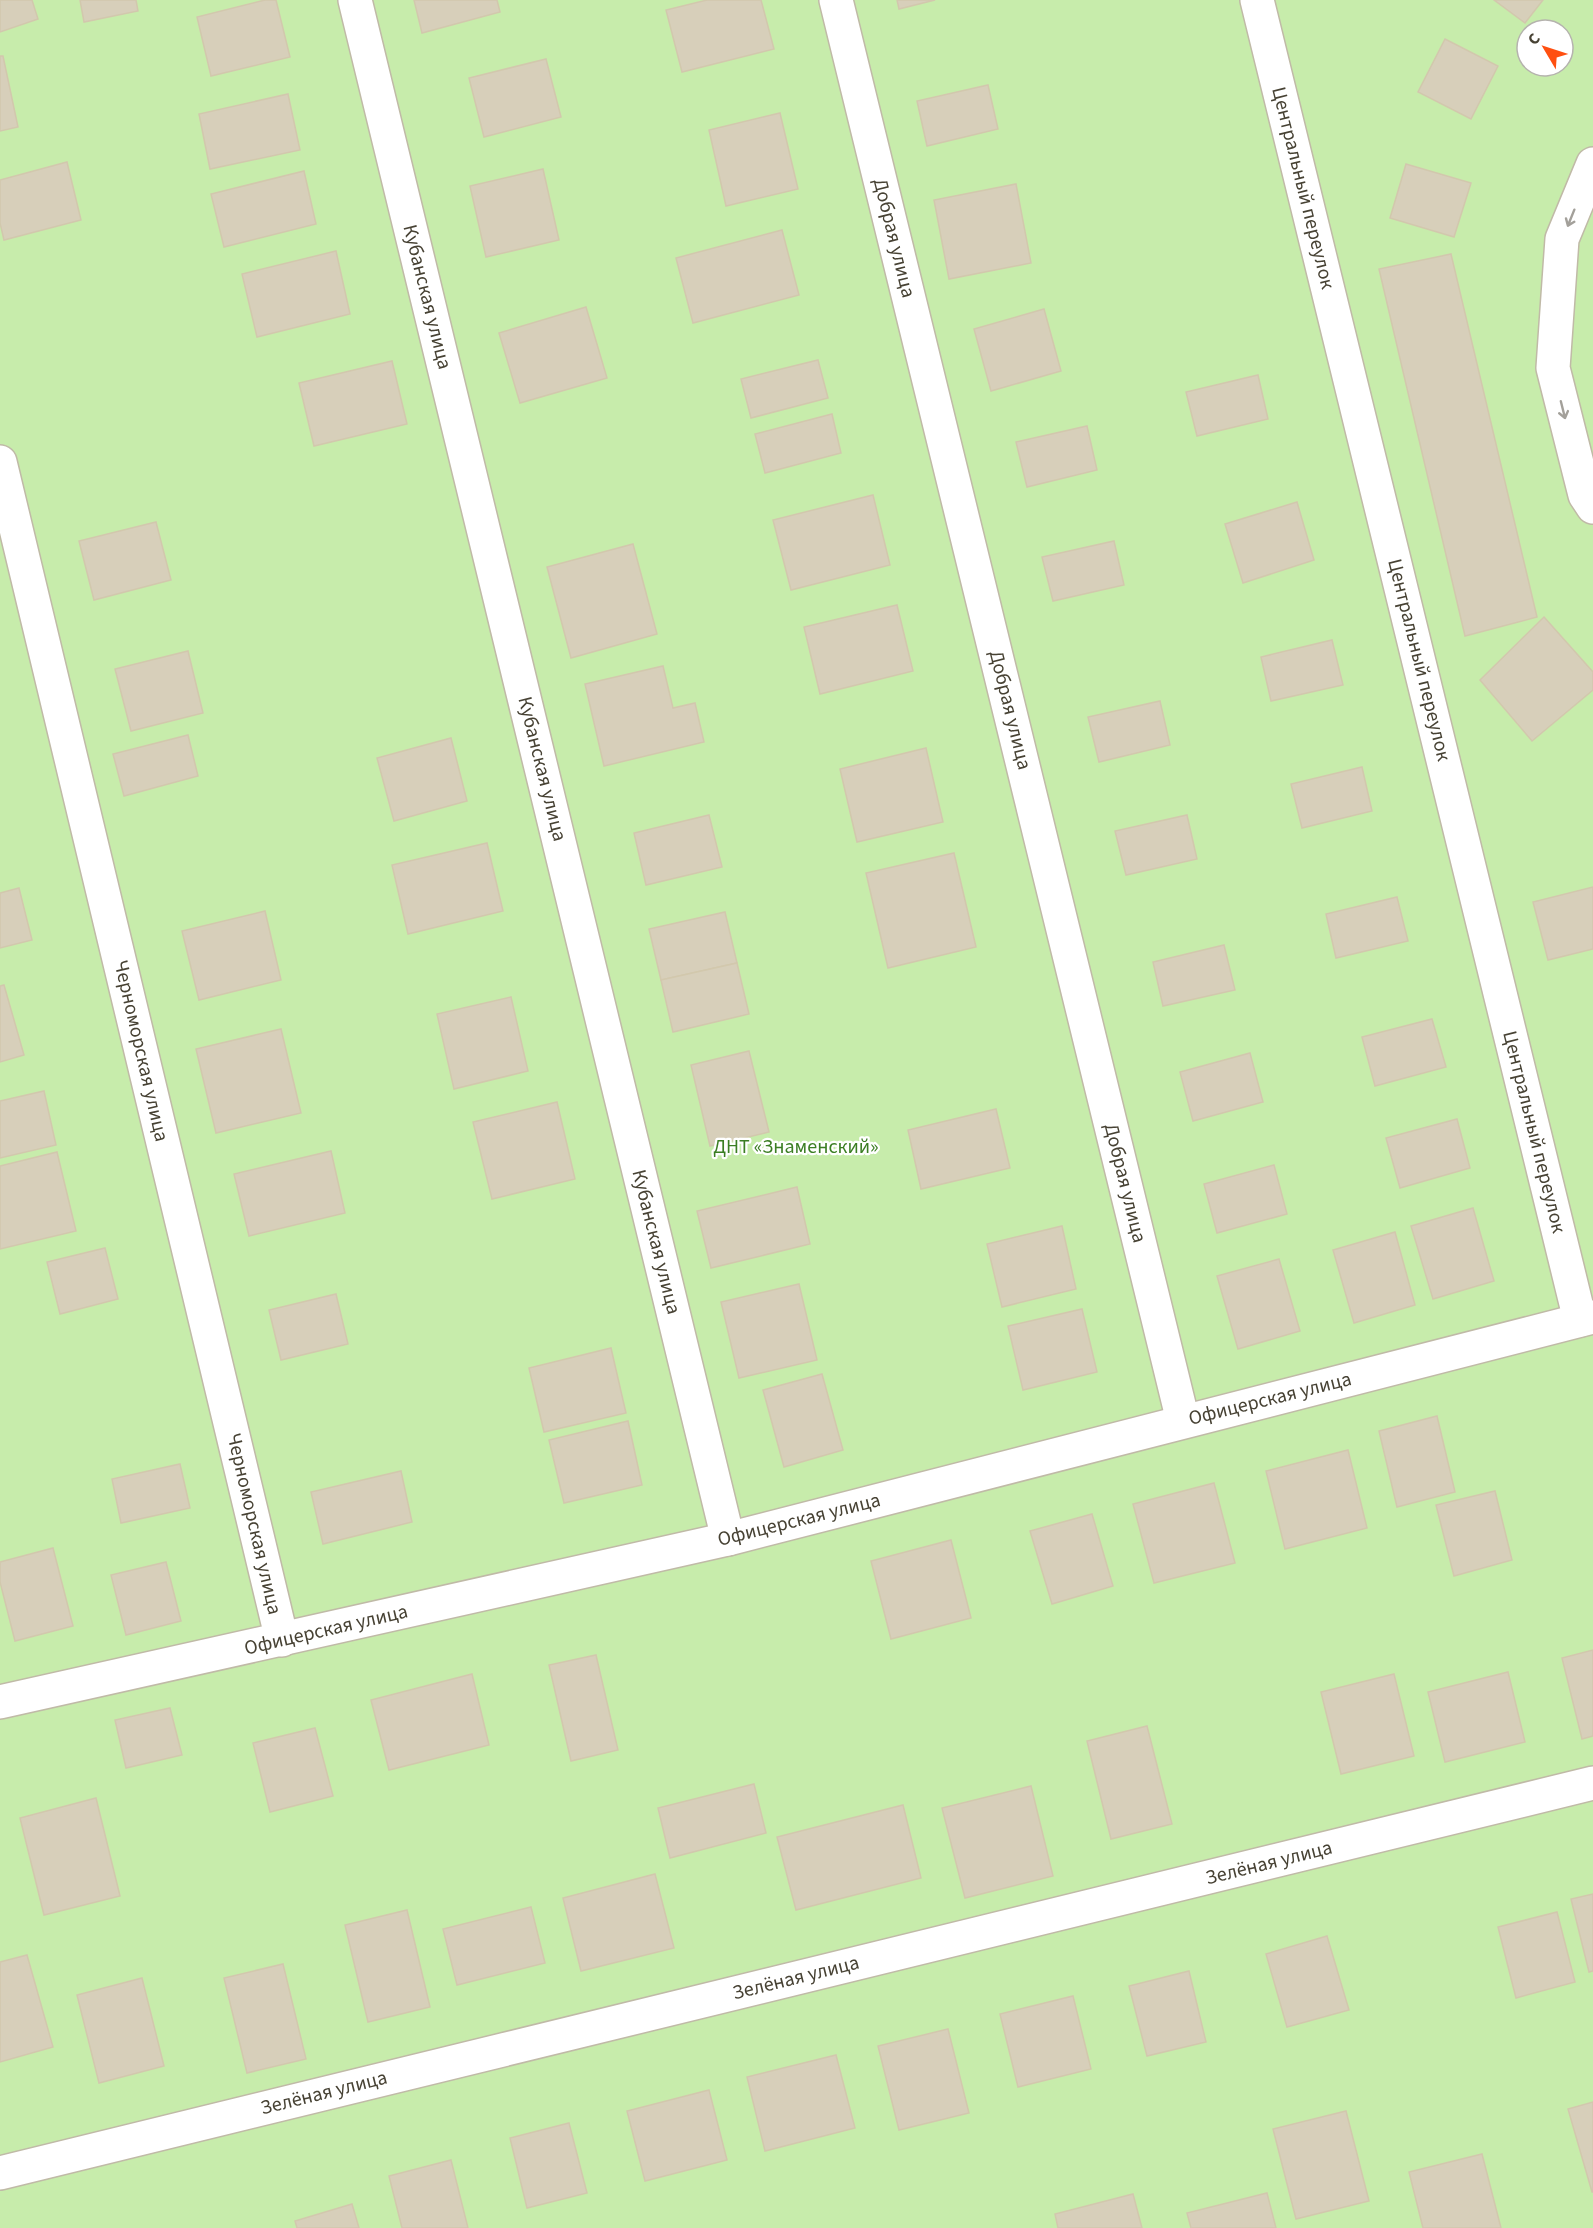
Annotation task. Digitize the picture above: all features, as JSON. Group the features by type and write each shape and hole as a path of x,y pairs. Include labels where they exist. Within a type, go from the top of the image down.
{"street":[{"name":"Кубанская улица","path":"355,0 728,1539"},
{"name":"Добрая улица","path":"836,0 1183,1421"},
{"name":"Центральный переулок","path":"1257,0 1587,1318"},
{"path":"1593,164 1562,239 1553,368 1585,495 1593,507"},
{"name":"Черноморская улица","path":"0,462 282,1640"},
{"name":"Офицерская улица","path":"0,1702 728,1539 1587,1318"},
{"name":"Зелёная улица","path":"0,2172 1593,1783"}],"green space":[{"name":"ДНТ «Знаменский»","path":"0,0 1593,0 1593,2228 0,2228"}],"building":[{"path":"0,0 32,0 38,19 0,32"},
{"path":"80,0 136,0 138,11 84,22"},
{"path":"265,0 276,0 290,57 211,76 197,17"},
{"path":"414,0 497,0 500,12 422,33"},
{"path":"707,0 761,0 774,49 682,72 666,10"},
{"path":"897,0 935,0 899,9"},
{"path":"1494,0 1543,0 1529,18 1518,18"},
{"path":"1445,39 1498,66 1471,119 1418,92"},
{"path":"0,56 3,56 18,127 0,131"},
{"path":"546,59 561,117 484,137 469,78"},
{"path":"988,85 998,129 927,146 917,101"},
{"path":"288,94 300,150 210,169 199,114"},
{"path":"780,113 798,189 726,206 709,130"},
{"path":"67,162 81,220 4,240 0,223 0,180"},
{"path":"1406,164 1471,183 1454,237 1390,218"},
{"path":"543,169 559,240 486,257 470,186"},
{"path":"304,171 316,224 224,247 211,194"},
{"path":"1016,184 1031,263 949,279 934,200"},
{"path":"782,230 799,295 693,323 676,258"},
{"path":"336,251 350,314 257,337 242,274"},
{"path":"1451,254 1537,617 1465,636 1379,269"},
{"path":"586,307 607,378 520,403 499,333"},
{"path":"1044,309 1061,371 991,391 974,329"},
{"path":"818,360 828,398 751,418 741,379"},
{"path":"392,361 407,424 314,446 299,383"},
{"path":"1258,375 1268,419 1197,436 1186,392"},
{"path":"832,414 841,453 765,473 755,434"},
{"path":"1087,426 1097,470 1027,487 1016,442"},
{"path":"873,495 890,565 791,590 773,520"},
{"path":"1297,502 1314,560 1243,583 1225,524"},
{"path":"156,522 171,580 94,600 79,541"},
{"path":"1114,541 1124,585 1053,601 1042,557"},
{"path":"633,544 657,634 571,658 547,567"},
{"path":"897,605 913,671 820,694 804,627"},
{"path":"1544,617 1593,672 1593,690 1532,741 1480,680"},
{"path":"1332,640 1343,685 1271,701 1261,657"},
{"path":"188,651 203,713 131,731 115,669"},
{"path":"663,666 673,708 695,703 704,742 604,766 585,684"},
{"path":"1160,701 1170,745 1099,762 1088,717"},
{"path":"188,735 198,776 124,796 113,754"},
{"path":"451,738 467,801 394,821 377,758"},
{"path":"926,748 943,822 857,842 840,769"},
{"path":"1362,767 1372,811 1302,828 1291,784"},
{"path":"709,815 722,867 646,885 634,833"},
{"path":"1187,815 1197,859 1126,875 1115,831"},
{"path":"487,843 503,911 408,934 392,865"},
{"path":"954,853 976,947 888,968 866,873"},
{"path":"1593,887 1593,949 1548,960 1533,902"},
{"path":"19,888 32,940 0,948 0,893"},
{"path":"1397,897 1408,941 1336,958 1326,914"},
{"path":"265,911 281,980 199,1000 182,931"},
{"path":"725,912 737,963 661,980 649,929"},
{"path":"1224,945 1235,990 1163,1006 1153,962"},
{"path":"737,963 749,1014 673,1032 661,980"},
{"path":"4,985 24,1055 0,1062 0,986"},
{"path":"511,997 528,1071 454,1089 437,1014"},
{"path":"1432,1019 1446,1067 1375,1086 1362,1037"},
{"path":"281,1029 301,1113 216,1133 196,1049"},
{"path":"749,1051 769,1132 710,1146 691,1065"},
{"path":"1250,1053 1263,1102 1193,1121 1180,1072"},
{"path":"44,1091 56,1145 0,1158 0,1101"},
{"path":"557,1102 575,1179 492,1199 473,1122"},
{"path":"996,1109 1010,1168 921,1189 908,1130"},
{"path":"1457,1119 1470,1168 1400,1188 1386,1138"},
{"path":"331,1151 345,1213 249,1236 234,1174"},
{"path":"57,1152 76,1231 0,1249 0,1166"},
{"path":"1274,1165 1287,1214 1217,1233 1204,1184"},
{"path":"797,1187 810,1244 711,1268 697,1211"},
{"path":"1473,1208 1494,1281 1433,1299 1411,1226"},
{"path":"1062,1226 1076,1289 1002,1307 987,1244"},
{"path":"1395,1232 1415,1305 1354,1323 1333,1250"},
{"path":"105,1248 118,1299 60,1314 47,1262"},
{"path":"1279,1259 1300,1331 1238,1349 1217,1276"},
{"path":"799,1284 817,1360 739,1378 721,1302"},
{"path":"336,1294 348,1344 281,1360 269,1310"},
{"path":"1082,1309 1097,1372 1023,1390 1008,1326"},
{"path":"611,1348 626,1413 544,1432 529,1368"},
{"path":"822,1374 843,1450 784,1467 763,1390"},
{"path":"1437,1416 1455,1492 1397,1507 1379,1431"},
{"path":"628,1421 642,1485 564,1503 549,1440"},
{"path":"1348,1450 1367,1528 1285,1549 1266,1471"},
{"path":"180,1464 190,1508 121,1523 112,1479"},
{"path":"401,1471 412,1522 323,1544 311,1492"},
{"path":"1214,1483 1235,1563 1154,1583 1133,1504"},
{"path":"1495,1491 1512,1560 1454,1576 1436,1505"},
{"path":"1092,1514 1113,1586 1052,1604 1030,1531"},
{"path":"951,1540 971,1618 891,1639 871,1561"},
{"path":"53,1548 73,1626 15,1641 0,1582 0,1562"},
{"path":"166,1562 181,1621 126,1635 111,1575"},
{"path":"1593,1650 1593,1736 1582,1739 1562,1658"},
{"path":"596,1655 618,1750 571,1761 549,1665"},
{"path":"1508,1672 1525,1742 1445,1762 1428,1692"},
{"path":"472,1674 489,1745 389,1770 371,1700"},
{"path":"1394,1674 1414,1756 1341,1774 1321,1692"},
{"path":"170,1708 182,1755 126,1768 115,1720"},
{"path":"1147,1726 1172,1824 1111,1839 1087,1741"},
{"path":"315,1728 333,1796 270,1812 253,1743"},
{"path":"754,1784 766,1833 670,1858 658,1808"},
{"path":"1031,1786 1053,1876 965,1898 942,1808"},
{"path":"96,1798 120,1896 44,1915 20,1818"},
{"path":"903,1805 921,1878 796,1910 777,1837"},
{"path":"655,1874 674,1948 581,1971 563,1898"},
{"path":"1593,1894 1593,1971 1589,1972 1571,1899"},
{"path":"531,1907 545,1963 457,1985 443,1929"},
{"path":"407,1910 430,2007 368,2022 345,1925"},
{"path":"1557,1912 1575,1982 1516,1998 1498,1927"},
{"path":"1327,1936 1349,2010 1287,2027 1266,1954"},
{"path":"27,1955 53,2047 0,2062 0,1962"},
{"path":"283,1964 306,2059 247,2073 224,1978"},
{"path":"1189,1971 1206,2042 1147,2056 1129,1986"},
{"path":"142,1978 164,2066 99,2083 77,1995"},
{"path":"1073,1996 1091,2069 1018,2087 1000,2014"},
{"path":"948,2029 969,2113 899,2130 878,2046"},
{"path":"836,2055 855,2128 765,2151 747,2077"},
{"path":"709,2090 727,2160 645,2181 627,2111"},
{"path":"1593,2102 1593,2192 1592,2192 1568,2109"},
{"path":"1346,2111 1369,2201 1296,2219 1273,2129"},
{"path":"569,2123 587,2193 527,2208 510,2138"},
{"path":"1482,2154 1501,2228 1423,2228 1409,2172"},
{"path":"451,2160 468,2228 402,2228 389,2176"},
{"path":"1267,2193 1276,2228 1191,2228 1187,2213"},
{"path":"1133,2194 1142,2228 1058,2228 1055,2214"},
{"path":"352,2204 359,2228 297,2228 295,2221"}]}
